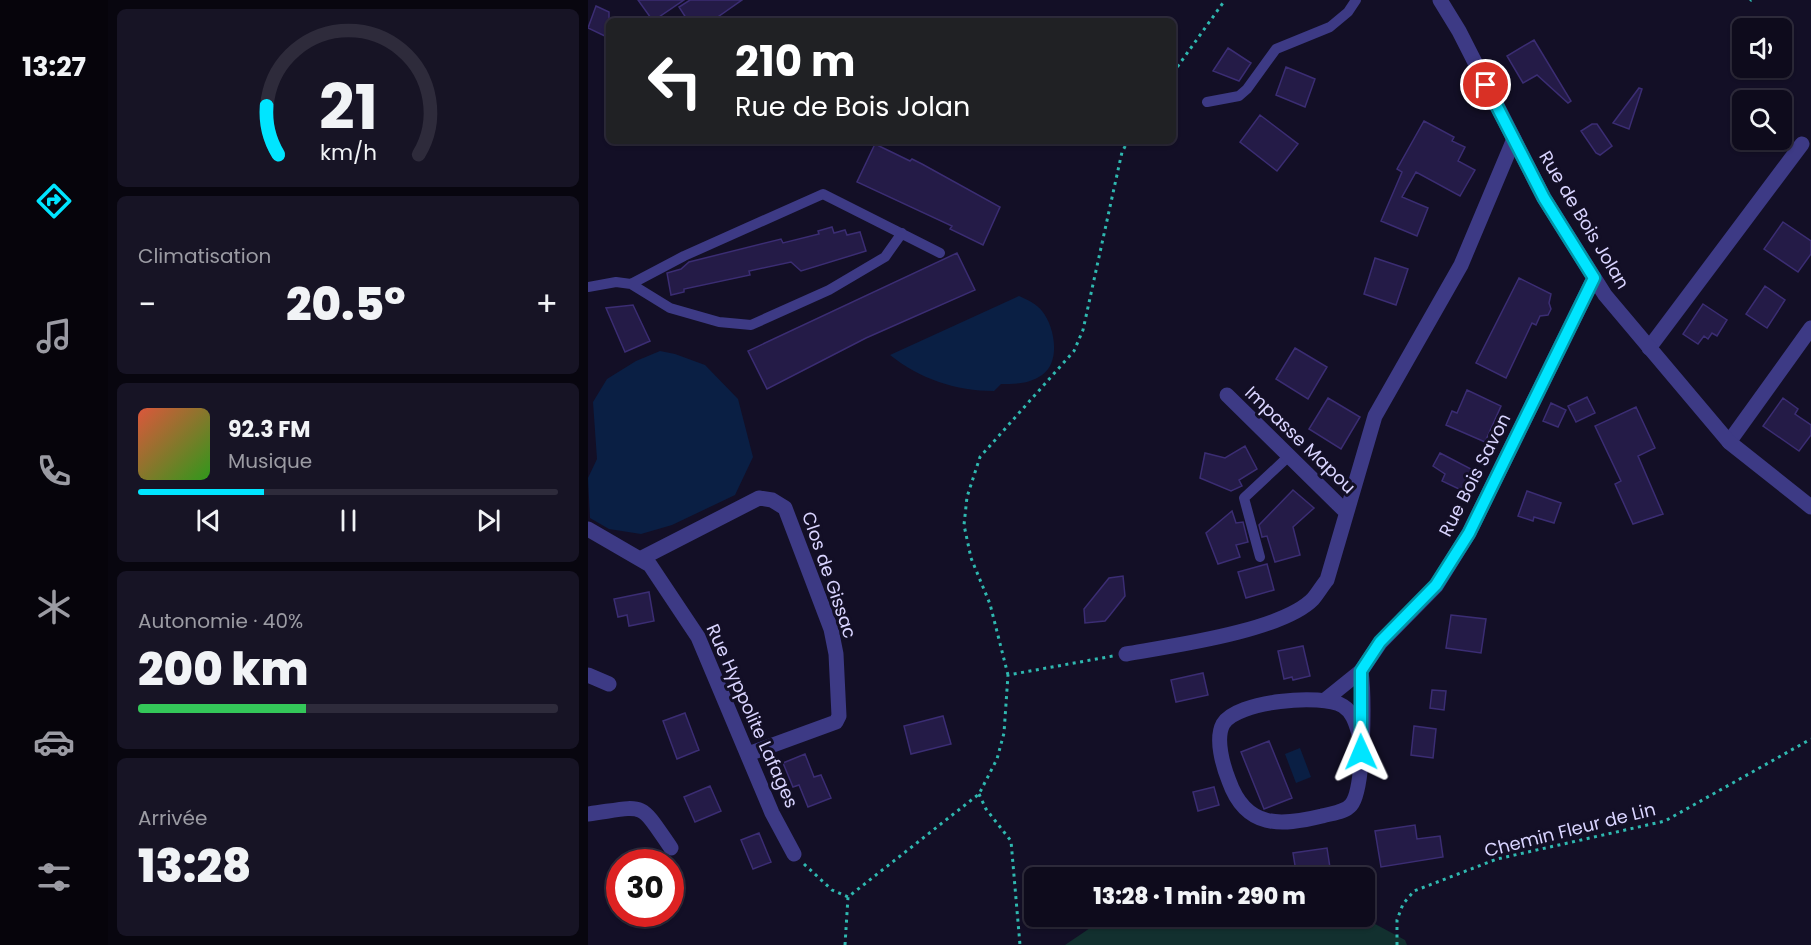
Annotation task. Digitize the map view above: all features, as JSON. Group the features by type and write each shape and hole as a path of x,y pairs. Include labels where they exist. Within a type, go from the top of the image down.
{"street":[{"name":"Rue de Bois Jolan","path":"1440,0 1459,31 1544,198 1605,295 1729,442 1811,507"},
{"path":"1126,654 1231,635 1279,619 1312,600 1327,580 1375,416 1461,265 1514,139"},
{"path":"1649,348 1802,144"},
{"name":"Rue Bois Savon","path":"1325,700 1361,671 1380,642 1436,585 1469,533 1594,278"},
{"path":"1729,442 1811,328"},
{"name":"Impasse Mapou","path":"1227,395 1346,512"},
{"name":"Clos de Gissac","path":"640,559 759,498 772,500 785,508 831,629 836,654 839,716 836,722 748,754"},
{"name":"Rue Hyppolite Lafages","path":"588,529 650,565 698,637 772,813 794,854"},
{"path":"1360,737 1354,718 1348,710 1325,700 1311,698 1241,710 1229,716 1220,734 1224,768 1232,790 1243,806 1255,817 1269,823 1299,821 1343,811 1351,805 1358,794 1363,766 1360,737 1361,671"},
{"path":"588,675 609,684"},
{"path":"588,814 635,807 643,810 656,823 671,848"}],"lane":[{"path":"1207,102 1239,96 1247,89 1276,49 1330,27 1348,12 1356,0"},
{"path":"631,284 684,256 823,194 940,253"},
{"path":"588,287 616,282 631,284 670,308 719,322 751,325 829,290 885,257 902,233"},
{"path":"1260,557 1244,498 1289,456"}],"path":[{"path":"1176,69 1225,0"},
{"path":"845,945 848,897 980,794 997,759 1004,733 1008,675 990,604 971,558 964,525 967,497 980,457 1074,351 1083,330 1122,152 1126,144"},
{"path":"1008,675 1126,654"},
{"name":"Chemin Fleur de Lin","path":"1397,945 1397,920 1403,904 1414,891 1497,859 1665,821 1811,739"},
{"path":"980,794 986,809 1011,841 1020,945"},
{"path":"794,854 832,890 848,897"}],"green space":[{"path":"1375,924 1405,940 1407,945 1065,945 1092,927 1375,927"}],"water":[{"path":"1019,296 1040,308 1047,318 1053,335 1052,362 1048,369 1037,378 1022,383 1001,384 994,391 966,389 926,377 890,355"},
{"path":"660,351 705,365 738,399 753,457 735,495 672,525 641,534 609,529 590,518 588,478 597,459 593,402 607,379 636,361"},
{"path":"1300,748 1311,777 1296,783 1285,754"}],"building":[{"path":"638,0 684,0 657,18 651,18"},
{"path":"690,0 742,0 716,18 686,18 679,7"},
{"path":"596,6 609,12 609,18 606,18 606,37 588,28"},
{"path":"1534,40 1571,101 1568,103 1537,75 1523,83 1507,56"},
{"path":"1228,48 1251,63 1239,81 1213,71"},
{"path":"1286,67 1315,79 1305,107 1276,95"},
{"path":"1639,88 1642,89 1629,129 1613,123"},
{"path":"1260,115 1298,144 1277,171 1240,142"},
{"path":"1424,121 1454,137 1452,141 1465,147 1458,161 1475,170 1460,196 1416,172 1402,197 1428,208 1417,236 1381,221 1402,172 1397,169"},
{"path":"1592,124 1597,124 1612,146 1600,155 1596,153 1581,131"},
{"path":"875,144 910,161 912,159 922,164 1000,207 983,245 950,229 952,226 857,182"},
{"path":"1783,222 1811,241 1811,254 1798,272 1764,249"},
{"path":"832,227 834,233 845,230 847,235 860,232 866,251 801,271 791,262 749,271 750,275 684,289 684,292 671,295 667,273 681,269 689,262 781,239 783,243 819,234 818,231"},
{"path":"957,253 975,290 866,338 767,389 748,351"},
{"path":"1375,258 1408,269 1396,305 1364,294"},
{"path":"1519,278 1551,294 1549,303 1551,309 1548,315 1540,316 1536,325 1532,323 1506,378 1476,363"},
{"path":"1765,286 1785,300 1767,328 1746,314"},
{"path":"1703,304 1727,320 1717,336 1712,333 1708,339 1704,336 1698,344 1683,334"},
{"path":"633,305 650,341 625,352 606,308"},
{"path":"1295,348 1327,367 1308,399 1276,379"},
{"path":"1467,390 1501,406 1485,442 1446,425 1452,411 1457,413"},
{"path":"1587,397 1595,413 1576,422 1568,406"},
{"path":"1328,398 1360,417 1341,449 1309,429"},
{"path":"1783,398 1798,409 1795,414 1811,425 1811,435 1799,451 1763,426"},
{"path":"1551,403 1566,410 1558,427 1543,421"},
{"path":"1636,407 1655,448 1638,456 1663,514 1633,524 1615,484 1621,481 1595,426"},
{"path":"1245,446 1257,469 1239,480 1242,486 1231,491 1200,478 1205,453 1225,458"},
{"path":"1440,453 1471,469 1461,490 1442,481 1445,474 1433,466"},
{"path":"1293,490 1314,508 1293,527 1300,555 1275,562 1267,536 1262,537 1259,525"},
{"path":"1527,491 1561,503 1554,523 1534,517 1533,521 1518,516"},
{"path":"1232,511 1236,523 1243,522 1248,542 1236,545 1240,557 1218,564 1206,533"},
{"path":"1267,564 1274,590 1246,598 1238,572"},
{"path":"1123,576 1125,596 1110,615 1105,621 1085,623 1084,609 1109,578"},
{"path":"649,592 654,621 629,626 627,615 618,617 614,599"},
{"path":"1451,615 1486,619 1481,653 1446,648"},
{"path":"1303,646 1310,676 1293,680 1292,677 1284,679 1278,651"},
{"path":"1203,673 1208,695 1176,702 1171,680"},
{"path":"1432,690 1446,691 1444,710 1430,708"},
{"path":"685,713 699,750 677,759 663,721"},
{"path":"943,716 951,744 911,754 904,726"},
{"path":"1414,726 1436,729 1433,758 1411,755"},
{"path":"1269,741 1292,798 1264,809 1241,752"},
{"path":"805,754 814,777 821,775 831,798 808,807 799,785 793,787 783,763"},
{"path":"710,786 721,811 695,822 684,797"},
{"path":"1214,787 1219,805 1198,811 1193,792"},
{"path":"1415,825 1417,839 1440,836 1443,857 1381,867 1375,831"},
{"path":"759,833 771,862 753,869 741,840"},
{"path":"1327,848 1330,867 1295,867 1293,853"}],"route":[{"path":"1361,752 1361,671 1380,642 1436,585 1469,533 1594,278 1544,198 1486,85"}]}
